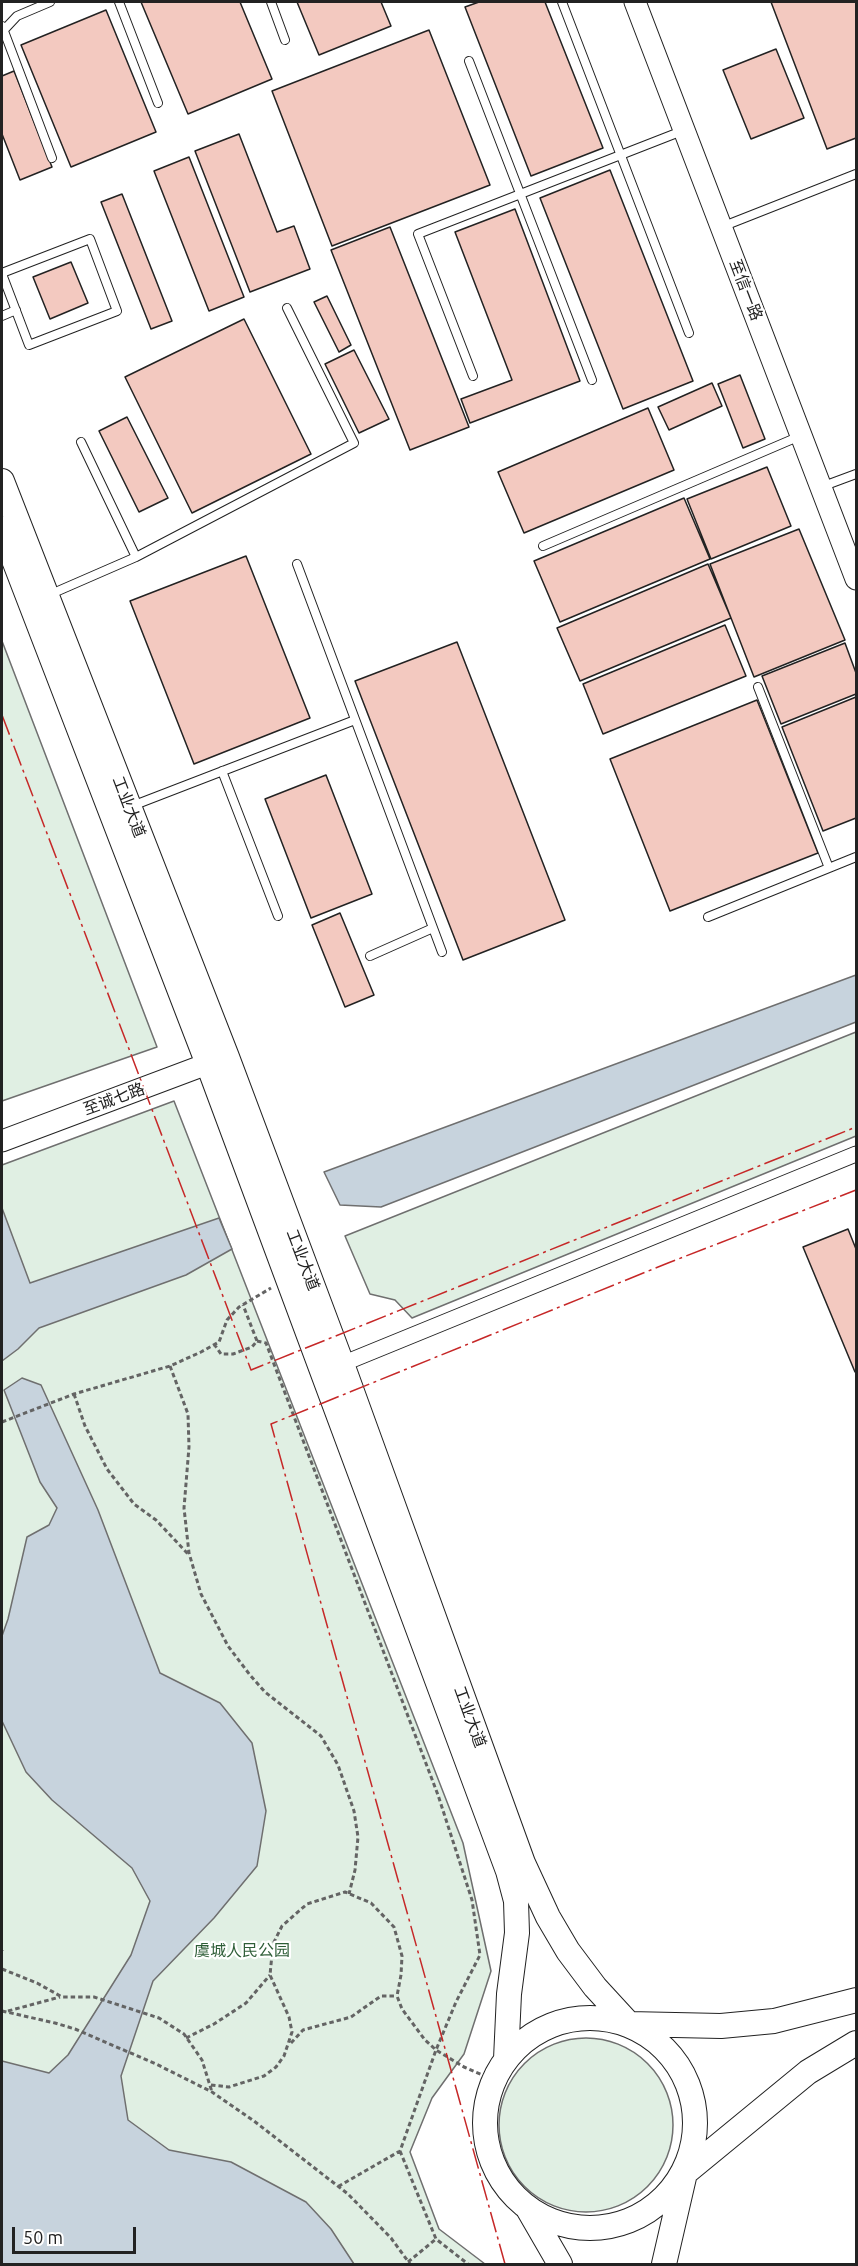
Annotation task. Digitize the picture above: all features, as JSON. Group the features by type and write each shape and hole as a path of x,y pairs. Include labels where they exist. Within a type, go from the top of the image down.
{"main road":[{"name":"工业大道","path":"2,481 38,599 217,1061 342,1364 524,1863 548,1917 568,1951 595,1987 629,2024"},
{"path":"2,529 38,599"},
{"path":"217,1061 288,1279 508,1871 516,1901 517,1933 509,1994 506,2059"},
{"path":"560,2265 527,2207 504,2184 490,2154 485,2121 486,2104 494,2080 506,2059 530,2036 560,2022 592,2017 629,2024 721,2026 774,2021 856,2000"},
{"path":"629,2024 654,2039 666,2050 685,2077 691,2092 696,2125 694,2142 664,2265"},
{"path":"527,2207 556,2223 572,2227 605,2228 621,2224 651,2210 664,2199 685,2173 808,2072 856,2043"}],"street":[{"name":"至信一路","path":"635,2 856,579"},
{"name":"至诚七路","path":"2,1141 217,1061"},
{"path":"342,1364 856,1154"}],"lane":[{"path":"50,2 17,16 2,30 52,158"},
{"path":"119,2 158,103"},
{"path":"272,2 285,40"},
{"path":"562,2 689,333"},
{"path":"469,61 592,380"},
{"path":"473,376 418,234 684,130"},
{"path":"721,227 856,174"},
{"path":"90,239 117,311 29,345 16,310 2,274 90,239"},
{"path":"38,599 136,557 354,443 287,308"},
{"path":"2,316 16,310"},
{"path":"543,546 802,436"},
{"path":"81,442 136,557"},
{"path":"821,487 856,474"},
{"path":"297,564 442,952"},
{"path":"758,687 829,868"},
{"path":"120,810 355,720"},
{"path":"222,771 278,916"},
{"path":"708,917 856,856"},
{"path":"370,956 433,928"}],"path":[{"path":"4,1422 74,1394 170,1366 214,1344 219,1341 227,1320 243,1305 288,1279"},
{"path":"243,1305 256,1341"},
{"path":"214,1344 221,1354 233,1354 252,1347 256,1341"},
{"path":"256,1341 266,1343 438,1795 472,1900 480,1955 456,2002 436,2050 400,2151 339,2186"},
{"path":"170,1366 188,1414 189,1447 184,1508 190,1556 201,1594 228,1646 265,1692 321,1736 338,1765 352,1803 358,1837 355,1870 349,1894"},
{"path":"74,1394 86,1426 107,1469 134,1504 156,1520 190,1556"},
{"path":"290,2044 292,2032 290,2017 270,1975 273,1944 282,1926 307,1904 345,1892 371,1902 394,1927 402,1956 397,1996 402,2009 436,2050 464,2067 494,2080"},
{"path":"2,1970 37,1983 62,1997"},
{"path":"186,2038 214,2024 246,2002 270,1975"},
{"path":"211,2085 229,2086 264,2076 280,2061 290,2044 303,2030 351,2017 381,1996 397,1996"},
{"path":"7,2012 62,1997 94,1997 159,2018 186,2038 201,2060 212,2092"},
{"path":"2,2011 75,2030 156,2064 212,2092 339,2186 391,2238 409,2263 436,2239"},
{"path":"400,2151 436,2239 468,2265"}],"green space":[{"path":"2,641 157,1047 2,1101"},
{"path":"856,1032 856,1136 412,1318 395,1300 370,1294 345,1236"},
{"name":"虞城人民公园","path":"174,1101 463,1843 491,1971 464,2054 432,2098 410,2152 439,2229 485,2264 2,2264 2,1165"},
{"path":"586,2038 619,2045 634,2053 647,2064 658,2077 666,2092 673,2125 666,2158 658,2173 647,2186 634,2197 619,2205 586,2212 553,2205 538,2197 525,2186 514,2173 506,2158 499,2125 506,2092 514,2077 525,2064 538,2053 553,2045"}],"shaded area":[{"path":"856,975 856,1022 381,1207 340,1205 324,1172"},
{"path":"2,1208 30,1283 219,1218 232,1249 186,1275 39,1328 2,1361"},
{"path":"22,1378 41,1385 98,1510 160,1673 220,1703 252,1743 266,1811 257,1866 214,1918 153,1981 121,2076 128,2120 169,2150 231,2162 306,2202 331,2229 354,2264 2,2264 2,2061 49,2073 68,2055 131,1955 150,1901 132,1868 52,1800 26,1772 2,1721 2,1636 27,1537 49,1525 57,1508 40,1482 4,1390"}],"building":[{"path":"141,2 240,2 272,79 188,114"},
{"path":"297,2 381,2 391,26 319,55"},
{"path":"479,2 545,2 603,148 531,176 465,7"},
{"path":"771,2 856,2 856,138 827,149"},
{"path":"106,10 156,132 71,167 21,45"},
{"path":"429,30 490,185 332,246 272,91"},
{"path":"776,49 804,118 751,139 723,70"},
{"path":"14,71 52,167 20,180 2,134 2,76"},
{"path":"239,134 277,232 294,226 310,269 250,292 195,151"},
{"path":"189,157 244,297 209,311 154,171"},
{"path":"610,170 693,381 623,409 540,198"},
{"path":"122,194 172,321 151,329 101,202"},
{"path":"515,209 580,381 470,423 461,399 512,380 455,232"},
{"path":"390,227 469,427 410,450 331,250"},
{"path":"71,262 88,303 50,319 33,277"},
{"path":"327,296 351,345 339,352 314,302"},
{"path":"244,319 311,454 192,513 125,377"},
{"path":"354,350 389,419 359,433 325,364"},
{"path":"740,375 765,439 743,448 718,384"},
{"path":"712,383 722,406 669,430 658,407"},
{"path":"648,408 674,470 524,533 498,472"},
{"path":"127,417 168,498 139,512 99,431"},
{"path":"767,467 791,526 711,559 687,499"},
{"path":"684,498 710,559 560,622 534,561"},
{"path":"799,529 845,640 754,677 710,564"},
{"path":"246,556 310,718 194,764 130,601"},
{"path":"708,564 731,618 580,681 557,628"},
{"path":"725,625 746,676 603,734 583,684"},
{"path":"457,642 565,920 463,960 355,681"},
{"path":"845,643 856,673 856,694 781,724 762,676"},
{"path":"856,697 856,818 823,831 782,727"},
{"path":"757,700 818,853 670,911 610,759"},
{"path":"326,775 372,894 311,918 265,799"},
{"path":"340,913 374,995 345,1007 312,925"},
{"path":"848,1229 856,1249 856,1372 803,1247"}],"power":[{"path":"2,715 251,1370 856,1127"},
{"path":"505,2264 271,1424 668,1263 856,1190"}]}
